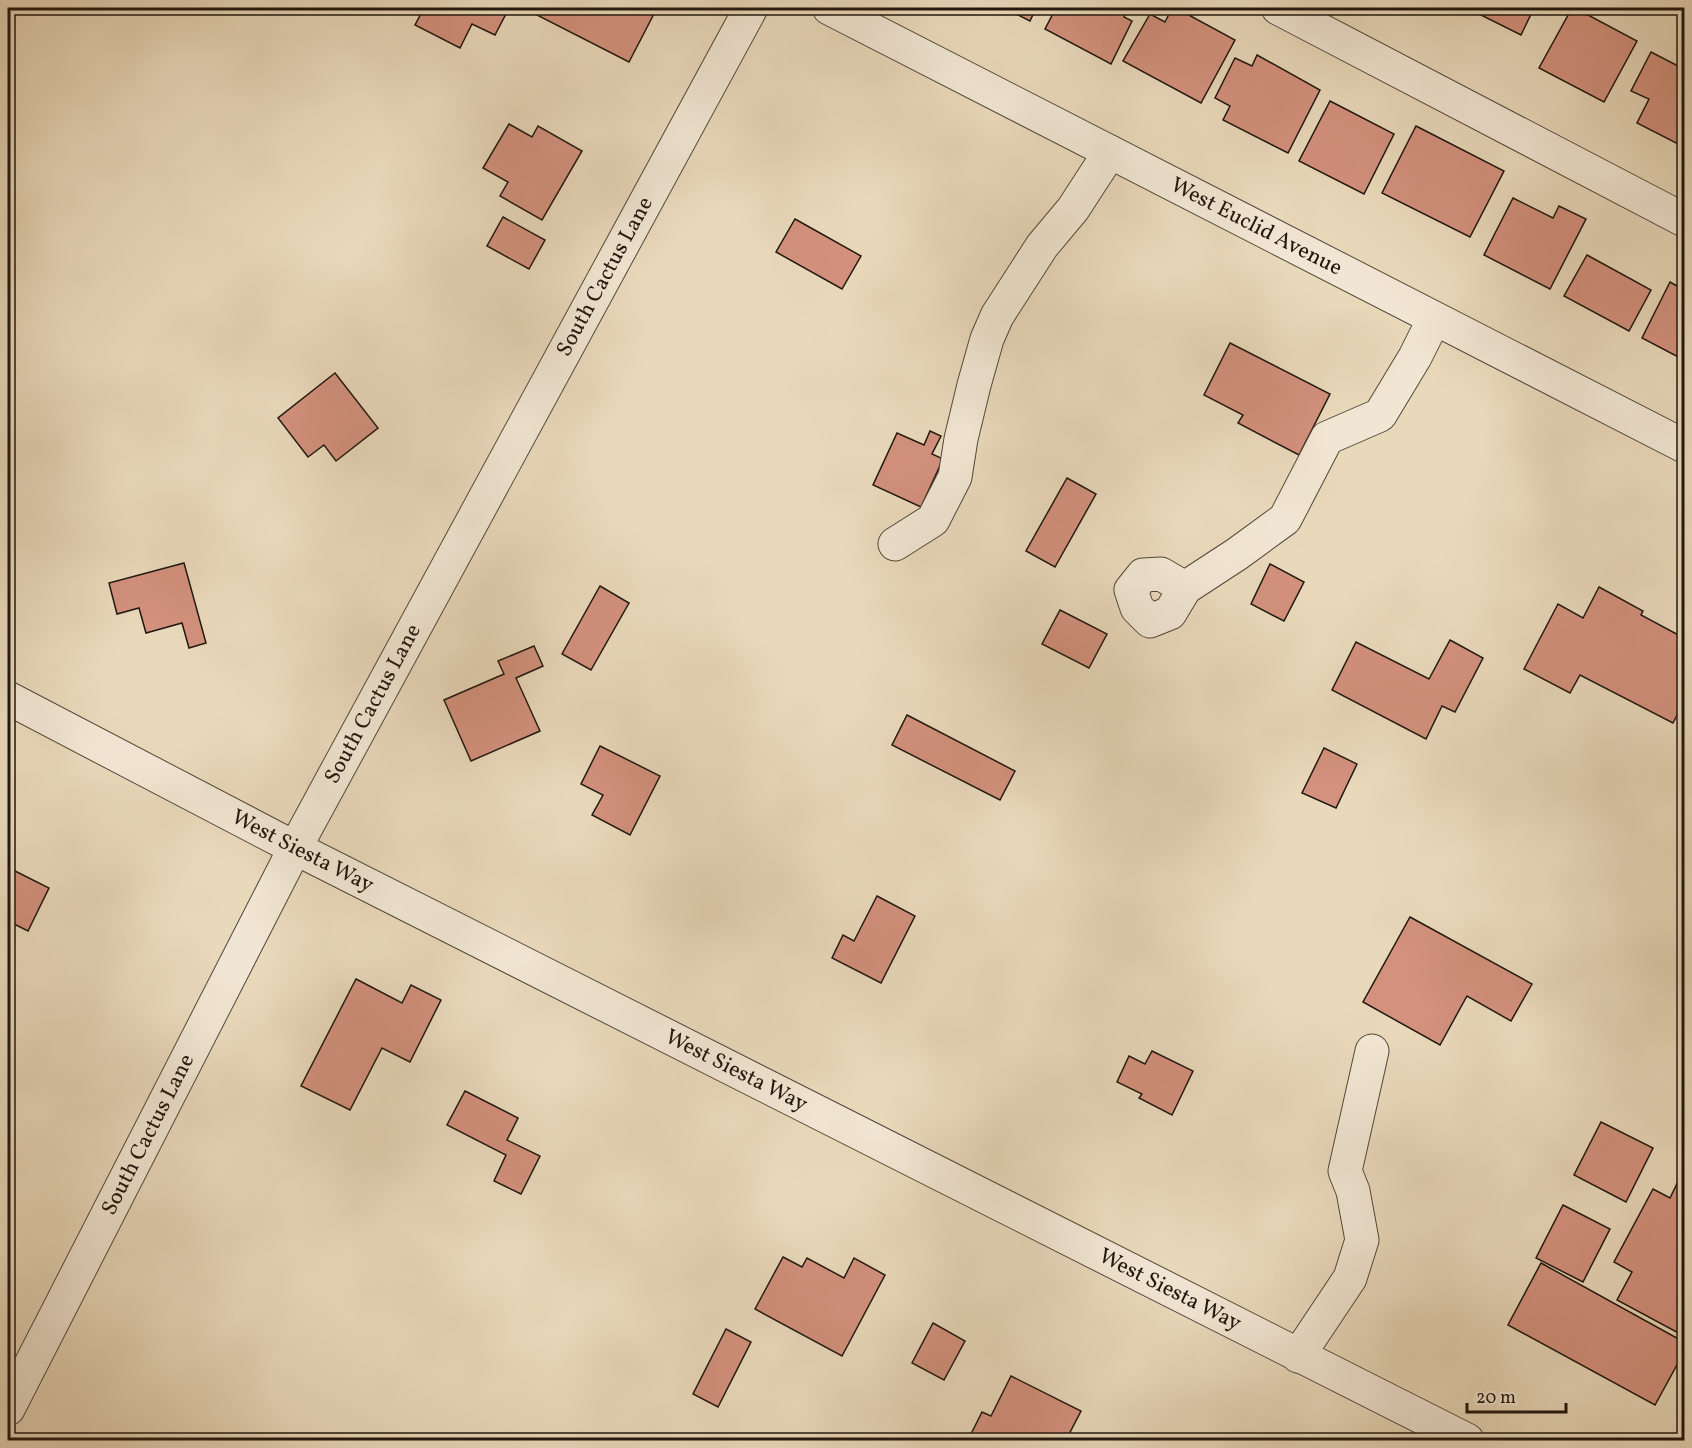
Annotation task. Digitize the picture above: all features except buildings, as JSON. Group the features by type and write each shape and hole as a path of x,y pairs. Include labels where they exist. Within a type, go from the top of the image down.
{"street":[{"name":"South Cactus Lane","path":"8,1409 295,848 751,8"},
{"name":"West Euclid Avenue","path":"828,8 1684,446"},
{"path":"1278,8 1684,220"},
{"path":"895,543 933,520 955,477 961,439 974,385 987,339 997,316 1042,246 1073,209 1110,152"},
{"path":"1185,588 1285,519 1327,438 1380,415 1434,319"},
{"name":"West Siesta Way","path":"8,698 295,848 1467,1440"},
{"path":"1299,1356 1350,1278 1362,1240 1353,1191 1345,1171 1372,1051"}]}
